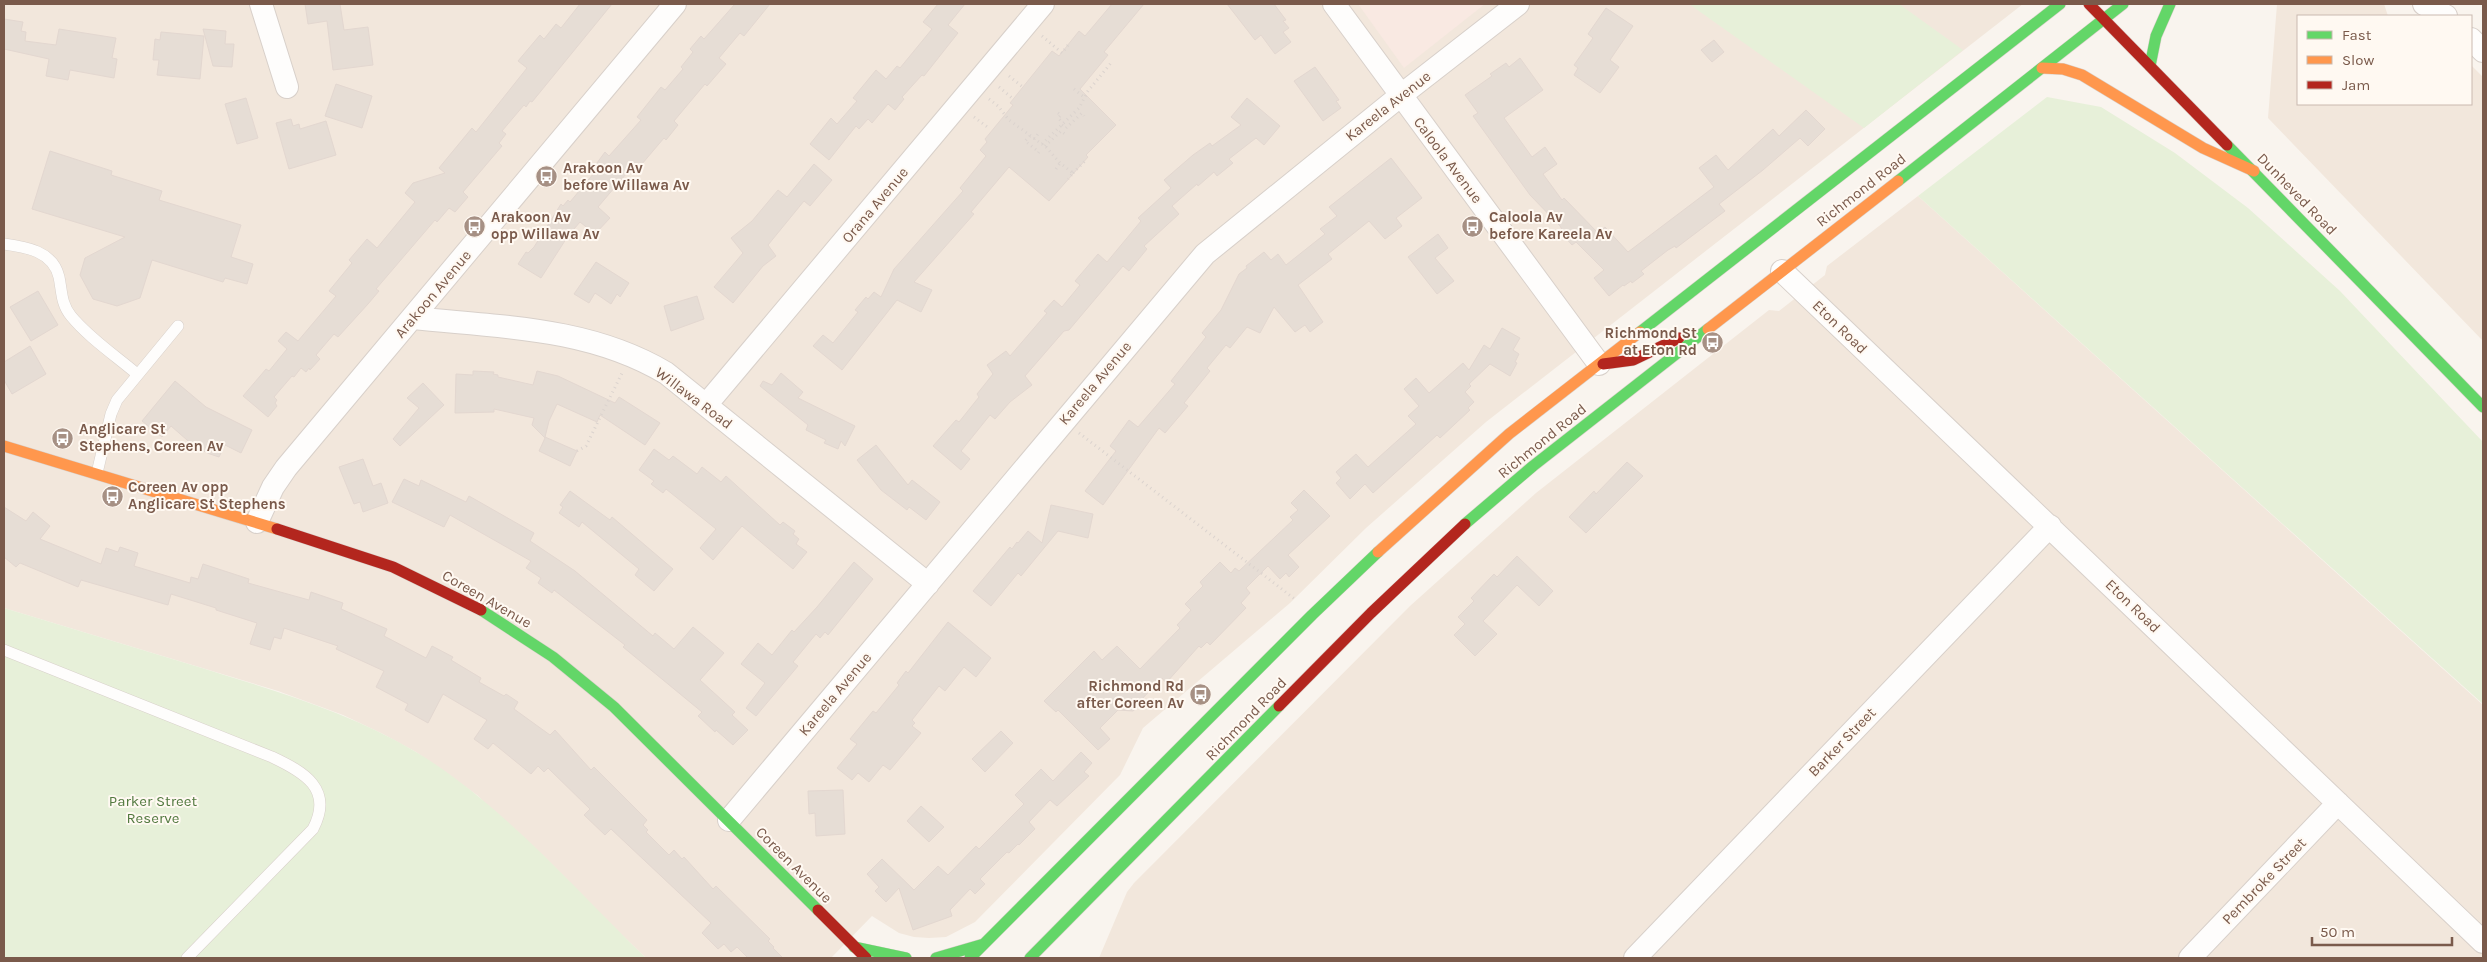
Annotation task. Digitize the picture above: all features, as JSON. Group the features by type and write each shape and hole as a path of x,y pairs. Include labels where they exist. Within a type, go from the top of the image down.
{"main road":[{"name":"Richmond Road","path":"970,958 1312,615 1416,516 1509,434 1597,374 2060,4"},
{"name":"Dunheved Road","path":"2089,4 2483,407"},
{"name":"Richmond Road","path":"1030,958 1371,613 1443,543 1533,466 2123,4"},
{"path":"2150,66 2156,36 2170,4"},
{"path":"2042,68 2063,69 2082,75 2203,148 2254,171"},
{"path":"1597,374 1633,360 1665,343 1712,326"},
{"path":"1533,466 1563,428"},
{"name":"Coreen Avenue","path":"4,446 257,522 393,567 449,593 506,625 553,657 608,701 866,958"},
{"path":"1045,942 1047,958"},
{"path":"936,958 984,944"},
{"path":"854,947 859,958"},
{"path":"854,947 906,958"},
{"name":"Coreen Avenue","path":"854,947 876,958"}],"street":[{"path":"261,4 287,87"},
{"name":"Arakoon Avenue","path":"257,522 273,487 286,468 676,4"},
{"name":"Orana Avenue","path":"706,405 1043,4"},
{"name":"Caloola Avenue","path":"1334,4 1597,374"},
{"name":"Kareela Avenue","path":"728,820 928,584 1063,420 1205,254 1400,96 1518,4"},
{"path":"2424,4 2444,15"},
{"path":"2472,40 2483,51"},
{"name":"Eton Road","path":"1782,271 2483,942"},
{"name":"Willawa Road","path":"413,318 555,333 605,344 646,361 666,373 928,584"},
{"name":"Barker Street","path":"1635,958 2050,526"},
{"name":"Pembroke Street","path":"2190,958 2338,804"}],"lane":[{"path":"4,244 32,249 43,254 52,262 59,276 63,302 70,316 137,374"},
{"path":"96,473 111,414 117,400 178,326"},
{"path":"4,650 272,757 298,769 307,776 315,787 320,798 320,808 313,829 187,958"}],"path":[{"path":"1039,34 1060,54 1068,45"},
{"path":"1043,145 1080,108 1084,98 1111,63"},
{"path":"1096,70 1101,74"},
{"path":"1006,74 1024,88"},
{"path":"997,85 1013,99"},
{"path":"1074,89 1084,98"},
{"path":"987,97 998,106 1009,120 1043,145 1060,163 1073,173"},
{"path":"1058,113 1061,115 1058,118 1066,128 1082,113 1084,116"},
{"path":"972,115 990,129"},
{"path":"1043,145 1062,131 1065,134"},
{"path":"1034,139 1038,134 1037,132"},
{"path":"1030,136 1025,141 1039,152 1037,155"},
{"path":"1068,179 1085,161"},
{"path":"1056,169 1060,163"},
{"path":"577,451 586,446 626,365"},
{"path":"1063,420 1297,601"}],"shaded area":[{"path":"4,4 2023,4 1486,422 1366,528 1290,603 1143,728 1120,775 975,922 946,937 929,938 899,933 872,916 831,958 646,958 477,795 416,752 383,734 343,715 278,691 4,608"},
{"path":"1358,4 1485,4 1404,68"},
{"path":"2277,4 2384,4 2388,15 2297,15 2297,105 2472,105 2472,66 2483,77 2483,341 2268,118"},
{"path":"1918,196 2483,705 2483,958 1099,958 1127,892 1134,883 1410,606 1536,493 1769,310 1779,311 1825,275 1827,266"}],"green space":[{"path":"1689,4 1899,4 1963,50 1864,128"},
{"path":"2047,97 2101,107 2175,153 2248,208 2340,291 2483,442 2483,704 1918,196"},
{"name":"Parker Street Reserve","path":"4,608 285,694 365,725 391,738 447,773 507,821 646,958 4,958"}],"building":[{"path":"305,4 340,4 344,30 368,27 373,65 333,70 327,21 308,24"},
{"path":"580,4 612,4 532,102 530,101 526,107 524,105 502,131 506,134 499,143 502,146 463,192 468,197 455,212 449,208 437,222 435,220 376,289 379,291 368,304 338,337 334,334 316,355 320,359 310,370 309,368 306,372 301,368 294,377 292,376 274,397 277,400 275,403 277,406 268,417 243,396 266,369 269,371 287,349 278,341 286,332 298,341 336,296 329,291 352,263 349,260 367,239 377,248 415,202 405,193 413,183 445,173 439,168 472,128 476,132 527,68 518,61 540,35 544,39 556,24 561,28"},
{"path":"735,4 770,4 744,36 740,33 719,58 726,64 707,86 705,84 674,121 678,125 666,140 664,138 636,171 632,167 598,207 610,218 595,234 580,222 568,236 541,278 518,264 526,252 528,253 534,247 561,204 563,206 568,200 570,202 594,173 591,171 605,152 609,156 641,120 637,117 661,87 665,90 683,69 681,67 693,52 690,49 701,36 704,39"},
{"path":"938,4 965,4 948,25 958,33 924,76 922,75 902,97 904,99 895,110 888,104 872,123 868,119 859,129 856,126 829,160 810,144 831,118 837,124 857,101 853,98 876,70 886,79 897,66 900,68 932,29 923,22"},
{"path":"1112,4 1144,4 1104,52 1108,55 1080,89 1116,125 1086,155 1088,157 1049,201 1009,167 971,212 974,214 914,282 932,290 921,312 897,300 842,370 813,346 823,335 833,343 858,312 855,310 866,297 868,299 874,292 881,297 894,269 963,191 960,188 986,156 980,150 987,142 985,139 1013,105 1010,103 1052,51 1059,56 1079,31 1085,36"},
{"path":"1227,4 1274,4 1286,20 1283,21 1289,28 1283,32 1291,42 1275,54 1261,35 1255,40"},
{"path":"1606,8 1633,26 1610,60 1619,67 1600,93 1574,75 1578,68 1574,65 1593,38 1588,34"},
{"path":"4,19 23,22 21,31 26,32 25,41 56,45 59,29 116,38 112,58 117,59 114,78 70,70 68,80 46,76 49,59 4,49"},
{"path":"203,29 226,31 225,44 234,44 232,67 213,66"},
{"path":"161,32 204,36 200,79 157,75 159,60 153,60 155,39 160,40"},
{"path":"1714,40 1724,52 1712,62 1701,50"},
{"path":"1520,58 1543,90 1504,118 1532,157 1545,147 1557,164 1543,174 1562,200 1564,198 1598,233 1605,227 1628,252 1714,187 1699,168 1716,155 1728,170 1773,129 1779,136 1806,110 1825,129 1808,146 1800,138 1719,204 1725,211 1676,248 1675,246 1668,250 1641,271 1644,274 1632,283 1631,281 1623,285 1609,296 1594,278 1604,270 1576,242 1572,245 1562,234 1564,233 1560,226 1530,195 1473,116 1478,113 1465,95 1492,76 1490,74 1506,63 1509,67"},
{"path":"1315,67 1339,100 1336,101 1341,108 1323,121 1294,81"},
{"path":"336,84 372,96 362,128 325,116"},
{"path":"246,98 258,138 237,144 225,104"},
{"path":"1247,98 1280,126 1264,145 1256,138 1229,159 1233,163 1217,176 1214,172 1172,206 1179,214 1144,246 1147,249 1129,271 1123,266 1069,330 1064,331 1025,376 1032,385 1010,402 995,419 990,415 961,451 970,459 961,470 933,446 956,420 959,422 979,397 977,394 993,374 987,365 1006,351 1010,356 1047,313 1044,311 1054,300 1062,307 1080,285 1075,281 1098,254 1107,262 1141,221 1138,218 1171,188 1164,180 1193,155 1210,143 1212,146 1241,125 1231,117"},
{"path":"291,119 293,126 299,124 300,129 326,121 336,155 289,169 276,123"},
{"path":"50,151 112,171 111,175 162,191 159,200 241,225 231,257 253,264 247,284 225,278 223,282 152,260 140,298 117,306 93,299 80,275 85,258 125,237 32,209"},
{"path":"1391,158 1422,198 1396,218 1402,226 1385,239 1369,221 1328,254 1332,259 1298,285 1323,322 1310,332 1305,325 1295,332 1274,307 1260,333 1247,327 1230,348 1226,345 1207,368 1210,371 1184,403 1188,406 1165,433 1159,428 1103,505 1085,491 1116,451 1110,446 1129,420 1138,427 1175,384 1171,381 1206,337 1202,333 1221,310 1239,274 1247,268 1246,266 1264,252 1271,260 1278,254 1286,265 1325,234 1320,229 1337,216 1329,207"},
{"path":"814,164 832,180 810,206 804,201 768,245 776,256 763,266 733,303 714,287 743,253 731,238 752,221 778,190 787,197"},
{"path":"1438,234 1448,248 1435,258 1454,281 1437,294 1408,257"},
{"path":"596,262 629,283 620,297 617,294 611,304 595,293 589,303 574,294"},
{"path":"38,291 58,325 31,341 10,307"},
{"path":"697,296 704,319 671,331 664,306"},
{"path":"1502,328 1520,338 1513,350 1519,354 1515,362 1517,363 1510,376 1490,364 1469,384 1471,386 1465,392 1474,402 1468,408 1470,410 1440,438 1437,435 1373,493 1365,484 1350,499 1336,483 1341,478 1336,472 1356,454 1368,467 1416,424 1408,416 1419,406 1404,389 1416,378 1429,393 1463,363 1469,370 1484,345 1490,349"},
{"path":"30,346 46,374 12,394 4,380 4,362"},
{"path":"473,371 494,372 493,374 498,375 498,377 533,385 537,371 558,376 615,403 619,397 660,423 645,445 600,415 597,422 557,404 549,421 545,437 577,451 570,466 539,451 545,438 532,425 534,418 494,409 494,412 455,413 456,374 473,375"},
{"path":"781,373 803,392 798,398 855,426 845,446 841,441 838,449 824,443 826,440 806,430 808,425 760,386 763,381 772,385"},
{"path":"175,381 206,407 252,430 241,453 225,445 219,457 195,447 171,426 162,437 142,421"},
{"path":"423,383 444,405 400,446 393,439 419,408 407,398"},
{"path":"876,445 908,485 912,480 940,502 926,520 909,507 907,510 881,490 857,460"},
{"path":"654,449 669,460 673,456 697,474 702,467 721,482 726,476 780,525 783,522 795,531 793,534 799,539 796,544 807,552 793,569 742,526 713,560 700,548 716,529 666,489 663,493 651,484 654,481 639,470"},
{"path":"363,459 373,486 381,483 388,503 363,512 360,502 354,504 339,467"},
{"path":"1627,462 1643,476 1586,533 1569,517 1594,491 1596,494"},
{"path":"404,479 419,486 421,480 466,502 469,496 534,533 530,541 575,571 653,636 655,633 674,649 693,627 724,653 700,680 735,712 732,715 748,730 733,745 716,730 715,732 698,716 702,712 623,647 625,645 554,590 552,593 538,583 541,578 526,568 531,561 450,515 444,527 392,502"},
{"path":"1304,490 1330,516 1288,555 1299,567 1289,577 1286,573 1280,579 1268,566 1246,588 1250,593 1241,603 1246,608 1210,645 1207,642 1201,648 1199,646 1166,683 1162,678 1133,711 1118,710 1100,728 1110,739 1098,750 1058,710 1056,712 1044,701 1094,651 1102,660 1117,646 1140,669 1180,628 1177,625 1191,610 1185,604 1203,586 1200,582 1220,562 1231,573 1235,568 1239,571 1293,520 1290,517 1298,510 1291,503"},
{"path":"570,491 610,520 612,517 673,569 654,591 635,575 639,569 582,522 579,527 559,513 563,507 560,505"},
{"path":"1051,505 1093,514 1088,538 1058,531 1021,576 1018,573 991,606 973,591 1010,547 1012,549 1028,531 1042,543"},
{"path":"4,507 26,521 33,512 50,526 40,539 101,564 106,548 118,552 120,547 138,553 134,566 190,583 191,577 198,579 203,564 249,579 248,583 309,600 311,592 343,603 341,609 387,629 384,636 426,658 432,646 453,657 451,660 481,678 479,682 504,696 506,694 518,702 514,709 550,735 555,730 591,770 594,767 647,820 643,825 648,830 646,832 669,855 674,850 682,859 684,857 713,889 716,886 770,939 768,941 783,958 748,958 737,947 731,952 724,944 718,949 702,933 711,923 611,829 605,835 584,815 590,809 548,768 544,772 538,766 531,774 493,743 488,749 474,739 487,720 443,694 428,723 405,710 408,704 376,687 384,671 336,649 338,646 284,628 281,639 274,637 270,650 250,644 257,623 216,610 216,608 171,594 168,605 81,580 78,587 20,563 16,567 4,557"},
{"path":"1517,556 1553,591 1539,606 1517,585 1483,621 1497,634 1475,656 1454,635 1465,624 1458,617 1474,601 1471,598 1494,574 1497,577"},
{"path":"854,562 873,579 828,635 825,632 820,638 816,634 793,662 798,666 756,716 746,708 765,683 741,664 758,643 772,655 792,630 794,632 817,607"},
{"path":"948,622 991,658 976,677 964,667 945,691 939,686 912,720 915,723 912,726 921,733 890,770 883,765 869,782 858,773 852,780 837,768 857,744 850,739 873,711 876,713 899,685 897,683 906,671 908,673"},
{"path":"1001,731 1013,743 985,772 972,759"},
{"path":"1081,752 1092,763 1084,772 1089,776 1057,806 1050,800 1029,822 1035,829 1019,845 1009,853 1007,852 980,879 985,884 975,894 970,889 950,910 952,916 913,930 899,888 886,902 875,891 879,887 867,874 882,859 914,890 938,866 948,875 976,846 979,849 1024,804 1015,795 1041,769 1053,781"},
{"path":"843,790 845,834 816,836 815,813 809,814 808,791"},
{"path":"921,806 944,827 929,842 907,821"}],"traffic: fast":[{"path":"1640,332 2060,4"},
{"path":"1898,181 2123,4"},
{"path":"2150,66 2156,36 2170,4"},
{"path":"2227,145 2483,407"},
{"path":"1465,524 1533,466 1708,329"},
{"path":"970,958 1312,615 1378,552"},
{"path":"481,610 553,657 614,707 818,910"},
{"path":"1030,958 1279,706"},
{"path":"936,958 984,944"},
{"path":"854,947 906,958"}],"traffic: slow":[{"path":"2042,68 2063,69 2082,75 2203,148 2254,171"},
{"path":"1708,329 1898,181"},
{"path":"1378,552 1509,434 1640,332"},
{"path":"4,446 277,529"}],"traffic: jam":[{"path":"2089,4 2227,145"},
{"path":"1603,364 1633,360 1679,338"},
{"path":"1279,706 1371,613 1465,524"},
{"path":"277,529 393,567 481,610"},
{"path":"818,910 866,958"}],"place":[{"name":"Arakoon Av before Willawa Av","path":"547,177"},
{"name":"Arakoon Av opp Willawa Av","path":"475,226"},
{"name":"Caloola Av before Kareela Av","path":"1473,226"},
{"name":"Richmond St at Eton Rd","path":"1713,342"},
{"name":"Anglicare St Stephens, Coreen Av","path":"63,438"},
{"name":"Coreen Av opp Anglicare St Stephens","path":"112,496"},
{"name":"Richmond Rd after Coreen Av","path":"1200,695"}]}
